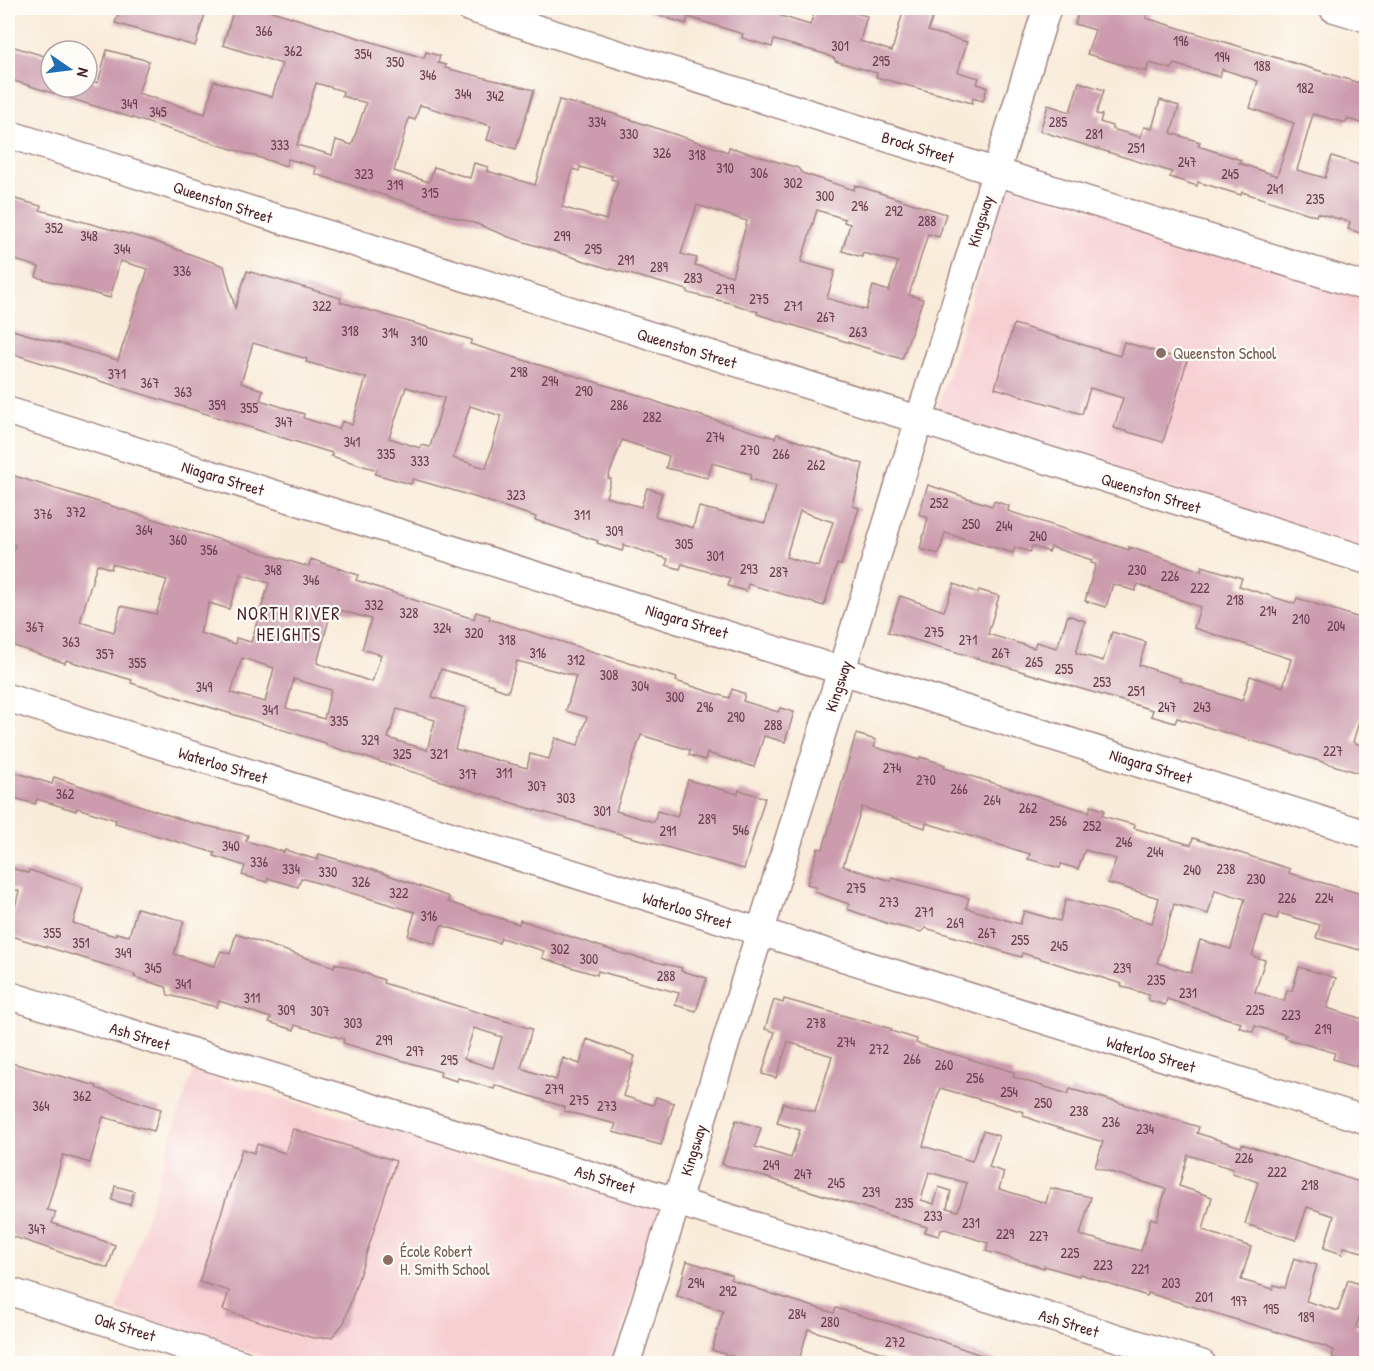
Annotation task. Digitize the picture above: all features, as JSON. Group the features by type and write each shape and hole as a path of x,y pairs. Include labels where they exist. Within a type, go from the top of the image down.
{"street":[{"name":"Brock Street","path":"470,8 1366,287"},
{"name":"Kingsway","path":"626,1364 1047,8"},
{"path":"1333,8 1366,18"},
{"name":"Queenston Street","path":"8,134 1366,560"},
{"name":"Niagara Street","path":"8,411 1366,834"},
{"name":"Waterloo Street","path":"8,698 1366,1120"},
{"name":"Ash Street","path":"8,995 1202,1364"},
{"name":"Oak Street","path":"8,1291 242,1364"}],"shaded area":[{"name":"Queenston School","path":"1007,185 1366,292 1366,550 936,413"},
{"name":"École Robert H. Smith School","path":"192,1072 659,1210 612,1363 284,1363 117,1311"}],"building":[{"path":"120,8 207,8 195,46 115,23"},
{"path":"234,8 262,8 424,58 426,52 440,56 438,63 446,65 445,68 534,90 516,149 487,140 491,126 420,105 415,120 409,118 394,171 429,182 434,167 470,178 474,163 488,167 487,171 535,185 559,100 614,114 728,152 729,147 798,168 802,173 854,190 855,185 946,214 939,237 928,234 909,295 923,299 902,359 757,314 758,312 730,303 688,293 688,290 607,268 509,237 477,224 315,174 316,167 288,159 286,166 72,99 99,99 99,79 107,50 149,61 138,93 205,114 214,81 272,97 282,64 223,45","holes":["316,83 343,91 342,96 366,103 352,145 336,140 332,155 297,145","580,167 612,176 611,179 618,181 606,220 562,207 573,169 579,171","697,205 747,221 732,276 695,265 697,258 681,254","817,210 845,219 844,222 850,224 842,251 862,257 863,253 898,262 889,291 873,286 866,310 827,298 835,271 801,262"]},
{"path":"647,8 784,8 781,16 810,25 816,8 836,8 867,16 860,41 892,51 904,8 936,8 928,31 967,42 958,72 979,78 977,84 987,87 983,101 973,98 972,103 876,77 877,73 835,61 825,54 774,40 772,47 742,38 743,34 688,17 686,24 646,11"},
{"path":"1080,8 1137,8 1148,11 1146,18 1366,85 1366,124 1347,119 1346,123 1313,114 1297,170 1325,178 1332,156 1366,167 1366,235 1348,229 1350,222 1317,213 1316,216 1242,192 1241,195 1198,182 1197,186 1170,177 1172,172 1040,131 1048,105 1070,112 1079,82 1104,90 1096,114 1102,115 1100,122 1112,126 1112,129 1140,137 1144,127 1152,129 1160,100 1179,106 1171,133 1200,142 1198,146 1241,160 1239,163 1277,176 1294,123 1250,108 1258,81 1222,69 1220,77 1174,64 1172,69 1149,63 1146,72 1087,54 1095,30 1075,24"},
{"path":"8,45 39,54 39,89 8,79"},
{"path":"12,198 41,206 40,210 150,240 224,266 235,308 247,271 341,298 340,302 472,340 470,344 775,438 777,434 863,464 853,506 859,508 841,565 837,564 824,606 748,584 746,591 728,586 730,578 682,564 680,569 666,565 668,559 624,545 622,551 597,543 598,541 535,520 536,517 462,493 413,479 411,484 375,474 377,470 331,456 332,453 10,353 12,349 8,345 12,330 118,360 148,269 120,261 110,298 36,277 39,267 8,258 12,230 8,229 8,214","holes":["253,343 307,359 306,362 366,378 352,425 342,421 339,429 303,418 304,414 260,400 263,390 241,383","406,387 444,398 430,447 421,445 420,448 389,438","470,406 501,416 486,468 453,458","622,440 669,456 666,468 708,478 712,463 751,474 750,479 776,486 765,523 699,507 693,528 655,516 662,493 647,488 641,507 606,497 611,479 608,478","800,511 833,522 819,567 786,557"]},
{"path":"1014,324 1120,356 1124,342 1187,361 1163,442 1114,428 1123,398 1090,388 1082,414 995,388"},
{"path":"8,474 302,565 309,566 311,559 358,575 356,580 426,604 474,619 476,612 490,616 489,619 677,678 676,681 729,698 732,689 745,694 743,701 778,712 780,708 794,712 785,742 764,736 754,767 707,753 705,760 689,755 690,750 641,735 626,779 616,811 654,822 657,811 677,817 688,780 738,794 739,790 765,798 744,869 525,807 131,683 132,680 66,660 65,663 8,644 8,570 15,545 8,542","holes":["97,564 111,569 112,564 167,580 156,614 121,606 114,632 80,622","241,574 269,583 251,642 236,638 235,644 200,633 209,603 229,609","332,608 371,619 362,649 381,655 372,682 317,663","242,658 274,668 265,702 231,693","517,661 576,676 566,711 587,717 578,745 555,738 549,759 530,754 527,768 455,749 466,708 432,697 441,669 494,685 508,692","294,679 331,690 324,719 286,708","397,709 435,720 427,750 388,738"]},
{"path":"928,485 992,506 994,501 1009,506 1008,511 1129,550 1129,547 1201,571 1202,566 1242,578 1239,586 1289,602 1295,603 1297,598 1366,620 1366,698 1353,742 1366,747 1366,775 1177,718 1175,723 1151,716 1153,710 888,632 900,596 944,611 954,584 978,593 979,590 999,596 988,634 1034,648 1036,642 1057,648 1068,615 1085,621 1076,653 1103,661 1112,632 1146,642 1139,665 1242,701 1250,676 1283,687 1291,659 1194,628 1200,607 1138,584 1135,591 1113,584 1106,607 1085,601 1096,564 1091,563 1092,560 1051,547 1049,552 1032,546 1030,552 1015,547 1013,553 945,533 939,554 920,549 928,518 919,514"},
{"path":"856,734 876,740 874,747 919,760 920,757 927,759 945,765 944,768 1089,812 1091,806 1104,810 1102,816 1135,825 1134,828 1191,845 1193,838 1290,869 1289,873 1361,894 1366,898 1366,929 1360,950 1316,938 1320,925 1279,913 1277,919 1264,915 1252,956 1265,960 1255,992 1284,1001 1287,990 1292,991 1299,967 1336,978 1327,1008 1366,1020 1366,1043 1359,1067 1333,1059 1335,1053 1285,1038 1286,1035 1255,1026 1253,1032 1239,1027 1241,1023 1167,999 1165,1005 1148,1000 1149,995 1121,986 1122,984 1022,953 1021,957 926,928 921,932 889,924 847,909 849,904 815,892 816,887 807,884 818,848 823,849","holes":["862,807 925,828 926,823 1030,854 1028,859 1060,868 1061,864 1078,869 1085,850 1116,859 1108,883 1159,898 1152,923 1066,899 1060,921 1024,911 1020,924 966,908 969,898 892,878 891,881 843,866","1215,890 1245,899 1231,949 1200,940 1191,973 1157,963 1174,904 1208,914"]},
{"path":"8,770 52,784 54,777 189,822 248,835 246,841 284,852 285,850 318,860 319,854 380,872 449,897 448,902 519,924 520,920 623,954 682,968 681,971 707,978 696,1011 675,1005 679,993 598,971 597,975 574,968 542,958 544,951 501,938 499,943 441,925 435,944 408,936 415,912 301,878 298,887 268,878 267,882 242,875 245,866 214,856 215,853 115,823 116,820 77,808 76,811 37,799 35,804 8,796"},
{"path":"8,867 28,873 29,870 83,887 73,923 115,936 116,933 129,936 137,908 184,921 174,954 214,966 221,951 230,954 236,934 334,967 335,963 384,980 383,983 532,1029 521,1068 556,1080 563,1058 580,1064 587,1039 635,1056 623,1096 653,1105 656,1097 674,1103 661,1145 613,1132 616,1124 564,1111 565,1107 495,1085 494,1089 458,1078 457,1081 440,1076 441,1072 343,1043 344,1039 295,1025 294,1030 269,1022 271,1018 219,1001 217,1007 168,995 166,987 134,977 135,974 8,935 19,891 8,887","holes":["474,1028 502,1037 493,1068 464,1059"]},
{"path":"784,999 892,1029 891,1031 917,1039 916,1043 1014,1072 1013,1077 1068,1094 1070,1089 1117,1102 1199,1127 1197,1133 1241,1147 1242,1144 1366,1184 1366,1253 1344,1247 1342,1254 1324,1248 1334,1216 1307,1207 1296,1240 1245,1224 1258,1182 1232,1173 1233,1169 1188,1155 1179,1186 1212,1197 1203,1230 1251,1247 1241,1280 1273,1289 1274,1285 1285,1288 1294,1258 1317,1265 1306,1301 1338,1311 1348,1280 1366,1286 1366,1295 1356,1327 1366,1331 1366,1364 1353,1364 1332,1357 1334,1351 1324,1346 1148,1293 1147,1296 1080,1274 1079,1276 1044,1266 1044,1268 986,1251 988,1243 945,1229 941,1230 939,1236 925,1232 927,1227 722,1164 736,1120 761,1128 755,1147 791,1158 800,1130 777,1123 783,1103 815,1112 832,1056 788,1042 776,1078 762,1074 775,1032 765,1029 774,1000 783,1003","holes":["940,1088 1024,1112 1023,1115 1039,1122 1103,1142 1095,1167 1166,1189 1157,1220 1151,1218 1141,1251 1080,1235 1091,1197 1050,1188 1046,1203 999,1189 1004,1172 989,1167 999,1136 983,1131 972,1161 923,1146","929,1172 967,1183 958,1211 947,1208 951,1191 939,1187 934,1204 921,1200"]},
{"path":"8,1062 97,1086 96,1088 161,1109 154,1131 103,1117 90,1163 63,1155 47,1210 56,1212 52,1223 115,1245 108,1268 8,1235"},
{"path":"293,1129 396,1161 344,1323 332,1337 313,1338 223,1310 229,1291 199,1282 242,1149 254,1153 257,1144 285,1153"},
{"path":"115,1186 134,1191 130,1205 112,1200"},
{"path":"687,1261 732,1275 730,1279 772,1294 834,1313 836,1308 913,1331 995,1360 994,1364 917,1364 808,1329 798,1364 756,1364 712,1350 723,1311 677,1296"}],"place":[{"name":"Queenston School","path":"1161,353"},
{"name":"École Robert H. Smith School","path":"388,1260"}],"district":[{"name":"NORTH RIVER HEIGHTS","path":"289,624"}]}
